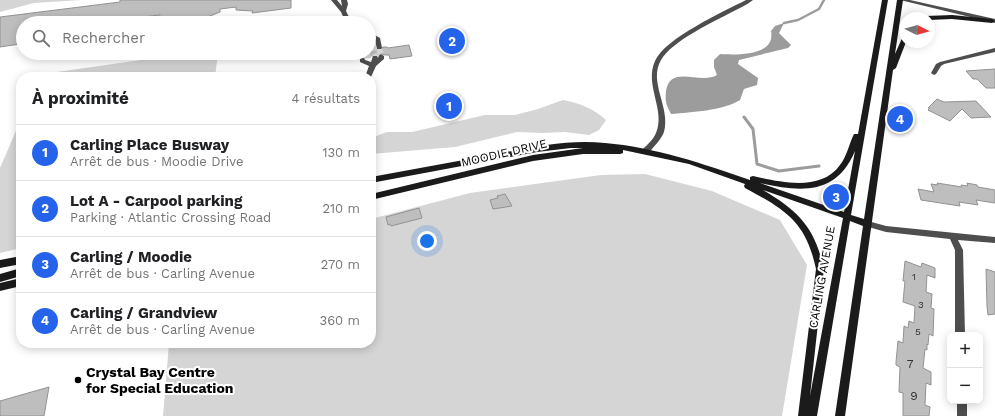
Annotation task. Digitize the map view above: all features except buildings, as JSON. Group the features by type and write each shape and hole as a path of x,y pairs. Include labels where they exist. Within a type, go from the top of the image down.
{"main road":[{"name":"CARLING AVENUE","path":"812,416 885,0"},
{"path":"840,416 888,80 901,0"},
{"path":"935,18 952,17 994,21"},
{"path":"888,80 901,48"},
{"path":"724,173 790,185 803,186 825,181 838,173 845,163 863,121"},
{"name":"MOODIE DRIVE","path":"376,179 551,146 588,144 604,145 622,147 690,162 868,224"},
{"name":"MOODIE DRIVE","path":"376,196 546,156 583,151 645,152"},
{"path":"724,173 772,199 790,211 806,229 816,250 820,269 803,416"},
{"path":"0,264 16,261"},
{"path":"0,278 16,273"},
{"path":"0,287 16,283"}],"street":[{"path":"334,0 343,11 345,16"},
{"path":"343,11 345,4 344,0"},
{"path":"645,152 660,133 662,123 654,76 658,61 670,46 750,0"},
{"path":"901,0 994,21"},
{"path":"376,37 378,38 380,48"},
{"path":"934,73 938,65 942,62 995,50"},
{"path":"364,60 362,61 374,65"},
{"path":"370,72 374,65 372,60"},
{"path":"868,224 886,229 953,237 995,240"},
{"path":"953,237 959,250 960,332"},
{"path":"962,404 962,416"}],"shaded area":[{"path":"0,0 81,0 34,3 0,12"},
{"path":"784,23 779,33 791,45 788,48 739,60 738,64 758,78 757,85 744,89 740,100 725,107 716,109 671,114 666,103 666,91 669,83 673,79 679,77 702,78 717,75 714,67 714,60 720,54 745,54 762,50 768,45 771,39 771,31 775,26"},
{"path":"141,60 217,60 216,72 57,72"},
{"path":"563,100 586,107 596,112 606,120 599,130 589,135 565,132 517,132 455,147 376,154 376,136 387,132 412,132 485,115 515,115"},
{"path":"16,131 16,249 0,253 0,168"},
{"path":"645,174 712,191 780,220 807,265 782,416 163,416 169,348 376,348 376,218 470,193 601,175"}],"waterway":[{"path":"784,23 798,20 819,9 824,0"},
{"path":"744,117 753,129 757,164 779,171 819,166"}],"tunnel":[{"path":"379,48 381,56"}],"place":[{"name":"Lot A - Carpool parking","path":"452,41"},
{"name":"Carling Place Busway","path":"449,106"},
{"name":"Carling / Grandview","path":"900,119"},
{"name":"Carling / Moodie","path":"836,197"},
{"name":"Crystal Bay Centre for Special Education","path":"78,380"}]}
